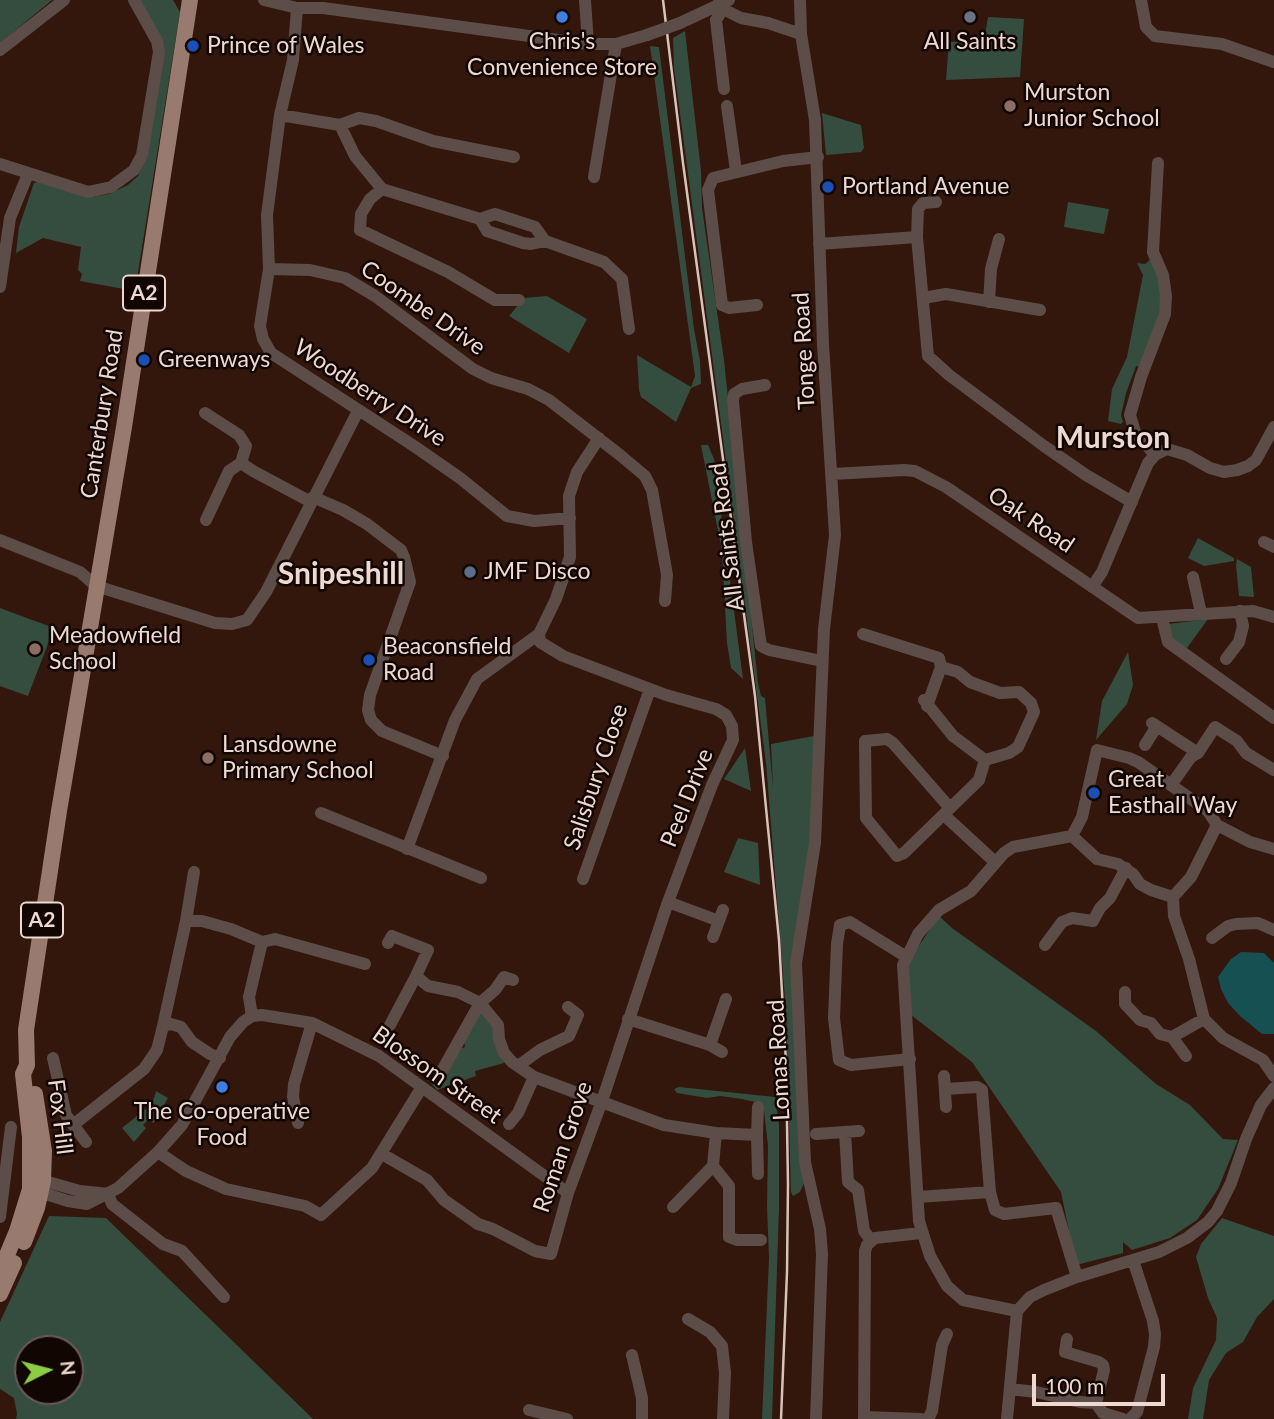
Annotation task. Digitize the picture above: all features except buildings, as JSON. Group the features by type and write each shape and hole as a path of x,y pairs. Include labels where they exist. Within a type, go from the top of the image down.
{"main road":[{"name":"Canterbury Road","path":"96,586 124,427 190,0"},
{"name":"Fox Hill","path":"0,1272 36,1185 23,1074 27,1065 26,1030 96,586"},
{"name":"Fox Hill","path":"0,1294 8,1255"}],"street":[{"path":"0,50 64,0"},
{"path":"0,164 88,192 111,187 134,170 142,155 159,52 157,41 134,0"},
{"path":"264,0 297,8 323,4 588,44 616,44 648,35 723,3"},
{"path":"584,0 588,44"},
{"name":"Tonge Road","path":"800,0 801,34 816,120 819,244 833,474 835,535 822,661 823,699"},
{"path":"1141,0 1146,27 1155,36 1172,40 1204,40 1274,62"},
{"path":"723,3 741,18 768,23 801,34"},
{"path":"723,3 716,20 724,89"},
{"name":"Woodberry Drive","path":"297,8 293,60 280,115 267,215 269,269 260,326 263,339 271,353 423,452 507,516 534,521 570,518"},
{"path":"594,177 616,44"},
{"path":"727,106 736,171"},
{"path":"280,115 340,125 359,118 376,121 433,141 514,157"},
{"path":"340,125 355,156 382,189 480,219 495,214 535,227 545,241"},
{"path":"757,305 729,308 722,305 708,190 713,178 736,171 818,157"},
{"path":"1154,455 1135,432 1130,415 1165,314 1163,275 1153,252 1158,163"},
{"path":"0,287 5,216 28,174"},
{"path":"382,189 370,199 361,214 360,230 448,272 495,300 519,300"},
{"path":"936,202 923,203 918,209 928,356 949,375 1044,446 1132,502"},
{"path":"480,219 487,231 531,244 545,241 604,262 615,270 622,279 629,329"},
{"path":"819,244 918,237"},
{"path":"989,302 991,269 999,239"},
{"name":"Coombe Drive","path":"269,269 310,270 345,278 376,296 473,369 541,395 645,476 652,490 667,575 665,601"},
{"path":"923,298 946,294 1040,310"},
{"name":"All Saints Road","path":"765,385 742,389 734,394 733,401 746,542 761,646 822,661"},
{"path":"0,540 80,572 96,586 215,623 232,624 247,620 266,592 358,411"},
{"path":"205,413 239,435 246,446 242,463 229,471 206,520"},
{"path":"1092,587 1102,572 1148,463 1154,455 1167,449 1187,455 1210,468 1237,470 1256,460 1274,427"},
{"path":"407,849 455,720 477,679 539,634 556,599 568,565 569,496 582,464 599,438"},
{"path":"242,463 253,471 367,524 401,550 410,582 370,695 368,710 371,720 382,731 443,756"},
{"name":"Oak Road","path":"833,474 915,471 946,488 1135,616 1162,618 1253,611 1274,617"},
{"path":"1193,577 1201,613"},
{"path":"1226,659 1239,642 1243,625 1240,611"},
{"path":"1162,618 1168,642 1274,718"},
{"name":"Peel Drive","path":"539,634 540,642 548,649 650,689 716,709 726,715 732,726 733,740 712,785 668,902 617,1055"},
{"path":"863,634 939,657 941,667 925,703 953,736 985,760"},
{"path":"941,667 958,672 985,689 1000,693 1019,692 1031,703 1034,712 1018,747 1009,753 985,760"},
{"name":"Salisbury Close","path":"583,879 650,689"},
{"name":"Lomas Road","path":"816,1419 822,1254 820,1230 806,1162 796,963 815,844 823,699"},
{"path":"1145,745 1154,724 1198,753"},
{"path":"1171,785 1191,757 1198,753 1214,727 1237,741 1246,753 1274,769"},
{"path":"985,760 979,780 947,812 897,856 866,818 865,741 887,739 947,812 995,862"},
{"path":"1072,836 1082,817 1097,750 1129,758 1208,811 1217,825 1250,842 1274,849"},
{"path":"321,813 481,878"},
{"path":"1217,825 1191,877 1173,897 1174,916 1189,959 1204,1018 1223,1038 1263,1060 1274,1076"},
{"path":"1017,1311 998,1305 973,1303 956,1295 934,1265 921,1233 902,983 905,956 918,934 939,910 971,891 995,862 1013,847 1067,835 1072,836 1097,859 1126,868 1140,884 1173,897"},
{"path":"1096,935 1093,921 1110,898 1126,868"},
{"path":"73,1125 144,1069 157,1050 186,921 194,872"},
{"path":"668,902 721,915 713,937"},
{"path":"1045,945 1062,922 1072,918 1093,921"},
{"path":"186,921 202,921 262,942 275,939 365,964"},
{"path":"905,956 850,922 840,925 834,1018 839,1060 851,1065 909,1059"},
{"path":"1212,938 1228,926 1236,924 1258,923 1274,930"},
{"path":"388,943 392,936 428,950 416,976 390,1016"},
{"path":"36,1185 108,1194 158,1152 182,1125 230,1037 252,1016 249,997 262,942"},
{"path":"416,976 428,986 458,992 480,1003 498,1026 504,1053 534,1077 664,1125 716,1133 757,1135"},
{"path":"443,1069 480,1003 495,990 504,977 513,980"},
{"path":"710,1045 720,1003"},
{"path":"1122,1003 1140,1020 1151,1023 1160,1034 1172,1037 1186,1056"},
{"path":"518,1066 540,1050 569,1036 578,1015 568,1007"},
{"name":"Blossom Street","path":"252,1016 262,1015 312,1023 379,1056 568,1193"},
{"path":"628,1018 710,1045 722,1052"},
{"path":"1172,1037 1204,1018"},
{"path":"298,1123 293,1097 294,1084 312,1023"},
{"path":"163,1026 171,1024 181,1027 192,1042 220,1058"},
{"name":"Roman Grove","path":"382,1154 427,1180 444,1200 478,1224 535,1251 551,1254 568,1193 617,1055"},
{"path":"53,1059 62,1104 86,1142"},
{"path":"944,1076 946,1107"},
{"path":"509,1124 518,1113 534,1077"},
{"path":"158,1152 186,1171 226,1189 305,1206 321,1214 372,1168 422,1087"},
{"path":"945,1089 977,1087 982,1090 990,1192 995,1210 999,1214 1056,1208 1077,1277"},
{"path":"1007,1419 1017,1311 1030,1297 1077,1277 1159,1252 1187,1238 1208,1222 1217,1211 1231,1183 1261,1105 1274,1088"},
{"path":"758,1107 758,1174"},
{"path":"0,1217 11,1128"},
{"path":"816,1134 859,1131"},
{"path":"845,1132 848,1182 858,1190 864,1231 871,1240"},
{"path":"673,1208 713,1166 716,1133"},
{"path":"713,1166 729,1186 729,1237 761,1241"},
{"path":"918,1197 990,1192"},
{"path":"108,1194 113,1204 163,1244 182,1251 224,1297"},
{"path":"921,1233 879,1237 871,1240 865,1251 864,1418 921,1419"},
{"path":"1130,1419 1137,1412 1155,1334 1133,1260"},
{"path":"688,1319 710,1332 722,1346 725,1373 723,1419"},
{"path":"928,1419 932,1411 942,1345 948,1334"},
{"path":"1067,1339 1065,1352 1103,1365 1096,1403 1103,1413 1124,1419"},
{"path":"632,1355 642,1398 642,1419"},
{"path":"1010,1389 1096,1403"},
{"path":"529,1410 567,1419"}],"green space":[{"path":"0,0 52,0 0,43"},
{"path":"138,0 173,0 180,12 135,291 80,281 82,274 78,270 81,247 43,238 16,253 19,227 34,183 41,181 93,197 109,194 128,185 138,176 147,154 162,54"},
{"path":"988,17 1024,19 1020,77 946,80 949,42 984,41"},
{"path":"685,31 701,171 702,208 724,360 758,683 761,696 765,698 773,788 771,744 819,735 812,857 791,963 804,1183 800,1192 793,1196 786,1011 766,763 674,68 673,38"},
{"path":"650,46 659,47 700,361 701,384 691,388 676,422 641,397 639,390 637,355 691,387 695,376"},
{"path":"822,113 861,125 864,148 861,152 826,155"},
{"path":"1068,202 1109,209 1104,234 1064,227"},
{"path":"1152,258 1159,275 1161,304 1142,367 1136,366 1126,393 1121,424 1108,421 1112,389 1127,357 1143,275 1137,263 1145,264"},
{"path":"547,296 587,319 569,353 509,316 524,298"},
{"path":"701,445 708,445 714,459 743,679 731,668 722,551"},
{"path":"1198,538 1234,558 1234,561 1204,566 1188,558"},
{"path":"1237,559 1251,567 1254,597 1239,596"},
{"path":"0,608 54,628 28,696 0,686"},
{"path":"1208,619 1187,648 1175,644 1169,624"},
{"path":"1128,652 1133,685 1127,704 1096,740 1102,701"},
{"path":"745,748 751,791 724,779"},
{"path":"738,838 758,843 760,885 724,872"},
{"path":"939,916 1096,1031 1156,1084 1190,1105 1223,1139 1238,1140 1218,1189 1197,1220 1170,1238 1132,1250 1123,1242 1123,1253 1076,1265 1061,1192 972,1062 911,1015 908,962"},
{"path":"480,1011 492,1027 504,1063 475,1071 476,1076 437,1090 428,1080 432,1073 442,1079 445,1077 459,1049 465,1047 464,1042"},
{"path":"679,1087 775,1097 779,1125 779,1208 772,1419 762,1419 769,1258 768,1146 764,1110 755,1102 742,1099 720,1096 707,1098 677,1093 674,1089"},
{"path":"156,1091 168,1098 160,1112 162,1114 153,1123 149,1119 143,1125 146,1128 134,1142 122,1128 152,1104"},
{"path":"49,1216 106,1218 313,1419 16,1419 15,1405 84,1405 84,1335 14,1335 14,1398 0,1389 0,1322"},
{"path":"1222,1218 1274,1236 1274,1299 1257,1317 1243,1342 1226,1353 1209,1380 1203,1419 1188,1419 1193,1388 1216,1340 1217,1318 1196,1257 1201,1244"}],"water":[{"path":"1241,952 1264,953 1274,963 1274,1034 1262,1034 1240,1016 1228,1003 1221,989 1218,977 1231,959"}],"railway":[{"path":"663,0 755,696 779,940 786,1062 788,1184 781,1419"}],"place":[{"name":"Chris's Convenience Store","path":"562,17"},
{"name":"All Saints","path":"970,17"},
{"name":"Prince of Wales","path":"193,46"},
{"name":"Murston Junior School","path":"1010,106"},
{"name":"Portland Avenue","path":"828,187"},
{"name":"Greenways","path":"144,360"},
{"name":"JMF Disco","path":"470,572"},
{"name":"Meadowfield School","path":"35,649"},
{"name":"Beaconsfield Road","path":"369,660"},
{"name":"Lansdowne Primary School","path":"208,758"},
{"name":"Great Easthall Way","path":"1094,793"},
{"name":"The Co-operative Food","path":"222,1087"}],"district":[{"name":"Murston","path":"1113,438"},
{"name":"Snipeshill","path":"341,574"}]}
